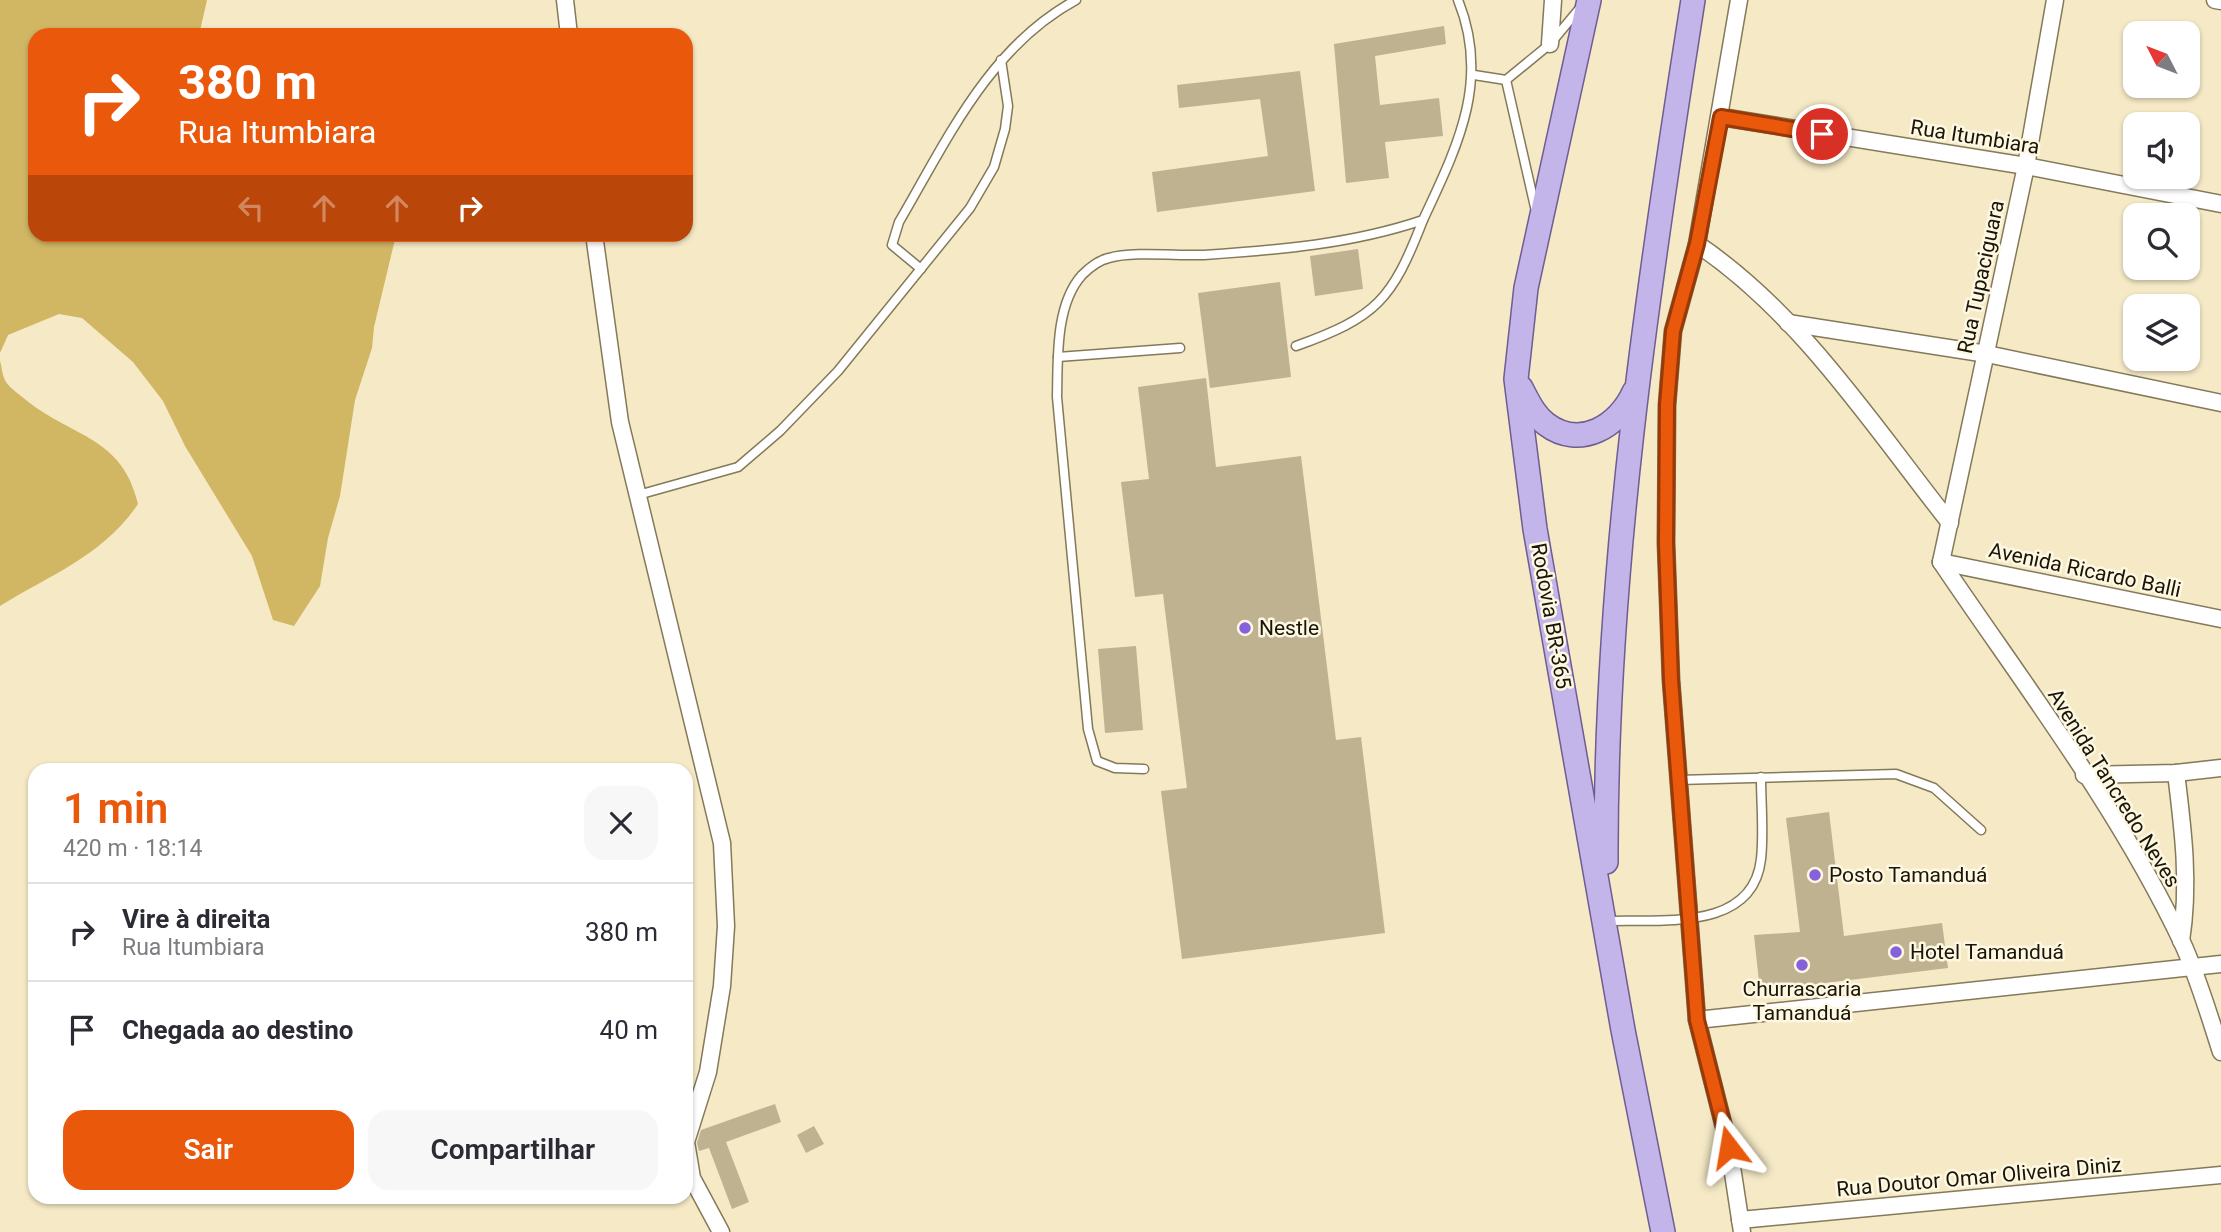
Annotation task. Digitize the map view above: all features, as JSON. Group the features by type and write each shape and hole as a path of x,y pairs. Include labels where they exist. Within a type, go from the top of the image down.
{"main road":[{"name":"Rodovia BR-365","path":"1587,0 1526,288 1516,379 1535,529 1606,921 1623,1030 1663,1232"},
{"path":"1606,921 1608,728 1638,383 1651,271 1693,0"},
{"path":"1516,379 1543,422 1556,431 1574,435 1590,434 1612,425 1630,402 1638,383"}],"street":[{"path":"565,0 568,28"},
{"path":"1550,44 1553,0"},
{"path":"1739,0 1721,117 1697,244 1673,331 1667,405 1666,543 1678,780 1697,1020 1729,1147 1741,1226"},
{"name":"Rua Tupaciguara","path":"1941,562 2026,166 2055,0"},
{"path":"2215,0 2221,1"},
{"name":"Rua Itumbiara","path":"1721,117 2026,166 2221,204"},
{"path":"595,242 620,422 722,844 726,926 722,986 708,1072 693,1120"},
{"path":"1697,244 1748,282 1788,323 1950,523"},
{"path":"1788,323 1987,355 2221,402"},
{"name":"Avenida Ricardo Balli","path":"1941,562 2221,619"},
{"name":"Avenida Tancredo Neves","path":"1941,562 2084,775 2147,877 2192,966 2221,1052"},
{"path":"2084,775 2176,773 2221,768"},
{"path":"2176,773 2187,903 2181,941"},
{"path":"1697,1020 2221,964"},
{"name":"Rua Doutor Omar Oliveira Diniz","path":"1741,1226 2221,1175"},
{"path":"693,1180 721,1232"}],"lane":[{"path":"921,269 892,246 894,233 974,94 1023,37 1076,0"},
{"path":"1296,346 1343,329 1368,312 1391,289 1406,263 1451,161 1474,75 1472,51 1458,0"},
{"path":"1474,75 1506,80 1550,44 1587,0"},
{"path":"636,495 724,474 753,456 838,371 970,208 993,167 1005,129 1008,106 1001,60"},
{"path":"1506,80 1539,227"},
{"path":"1144,769 1103,765 1092,751 1057,397 1058,357 1070,294 1082,275 1109,257 1321,246 1382,234 1423,220"},
{"path":"1058,357 1180,348"},
{"path":"1678,780 1896,774 1934,788 1981,830"},
{"path":"1606,921 1689,919 1727,910 1742,901 1757,878 1761,859 1761,777"}],"shaded area":[{"path":"0,0 207,0 201,28 28,28 28,242 394,242 374,327 372,348 355,400 340,496 328,538 320,586 294,626 273,620 252,556 185,446 163,401 133,362 82,318 59,314 8,335 0,353"},
{"path":"0,361 5,380 15,391 44,413 108,451 131,482 138,504 124,522 93,551 0,606"}],"building":[{"path":"1444,26 1446,44 1375,56 1380,105 1439,98 1443,136 1385,142 1389,178 1346,183 1334,44"},
{"path":"1300,71 1315,191 1157,212 1152,172 1268,156 1260,99 1179,108 1177,85"},
{"path":"1358,249 1363,289 1315,296 1310,256"},
{"path":"1280,282 1291,377 1210,388 1198,293"},
{"name":"Nestle","path":"1206,378 1216,467 1301,456 1336,740 1361,737 1385,933 1182,959 1161,791 1187,788 1163,594 1135,597 1121,482 1149,479 1138,387"},
{"path":"1136,646 1143,730 1105,733 1098,649"},
{"path":"1829,812 1844,936 1942,923 1948,968 1760,991 1754,935 1800,932 1786,818"},
{"path":"775,1104 781,1122 726,1142 749,1202 732,1209 709,1148 699,1151 697,1143 701,1130"},
{"path":"814,1126 824,1144 806,1153 797,1135"}],"place":[{"name":"Nestle","path":"1245,628"},
{"name":"Posto Tamanduá","path":"1815,875"},
{"name":"Hotel Tamanduá","path":"1896,952"},
{"name":"Churrascaria Tamanduá","path":"1802,965"}],"route":[{"path":"1729,1147 1697,1020 1674,730 1666,543 1670,363 1673,331 1697,244 1721,117 1822,134"}]}
